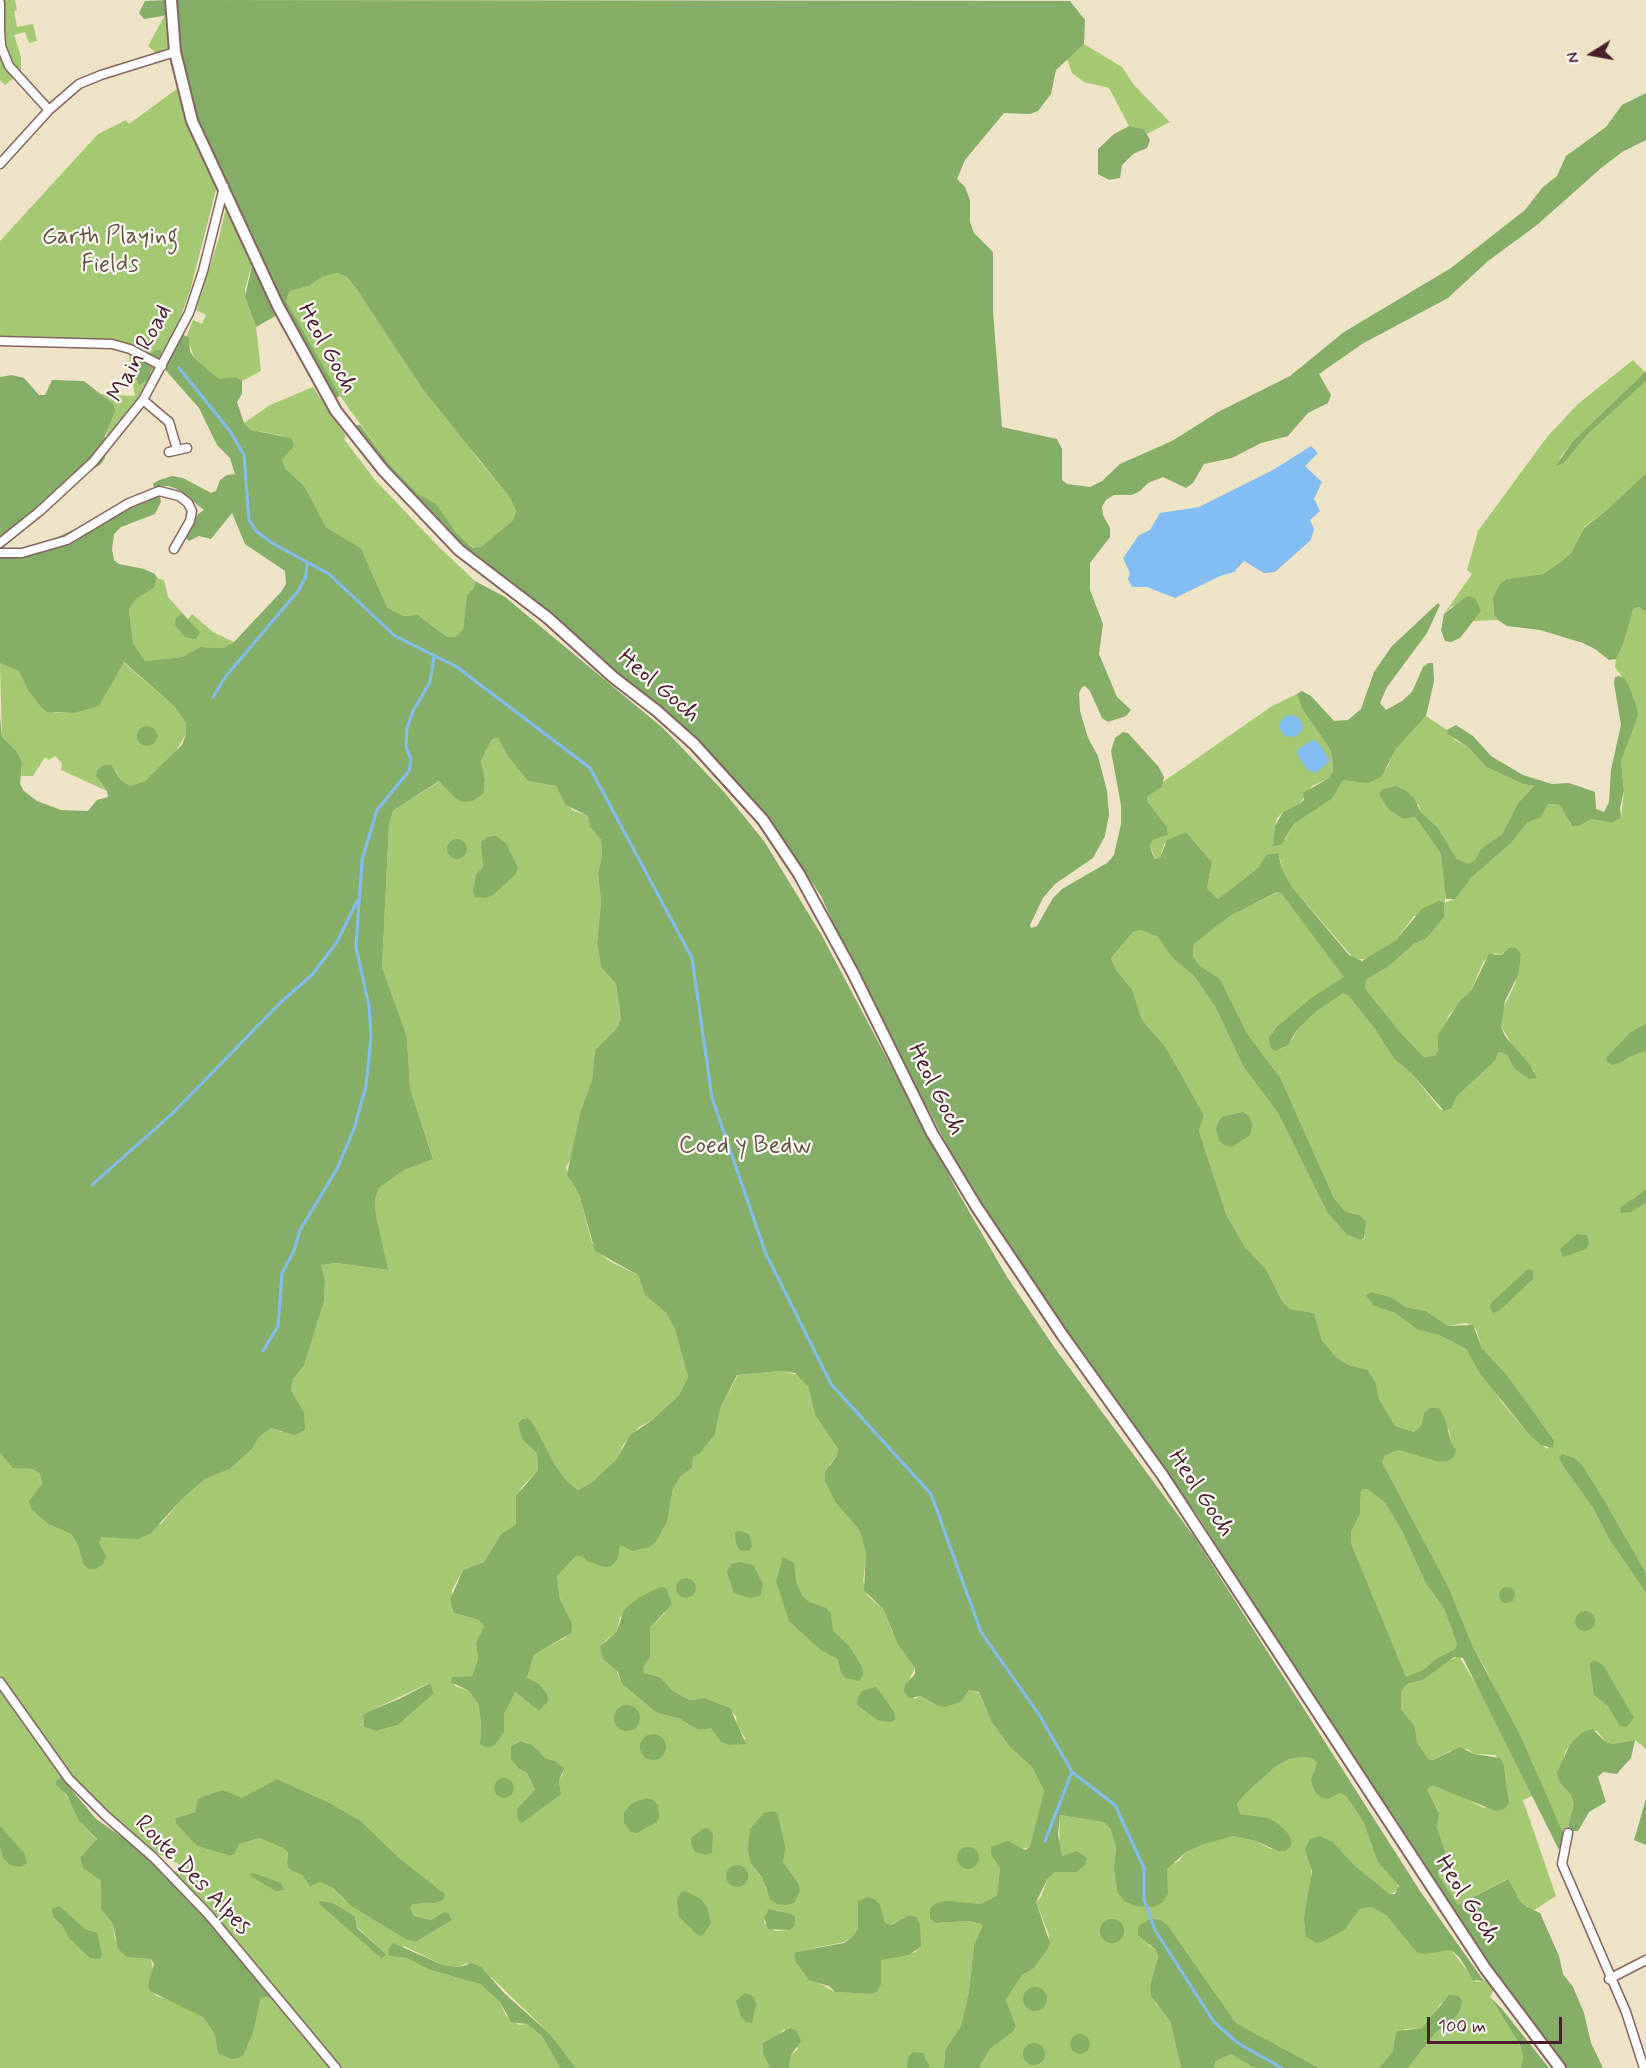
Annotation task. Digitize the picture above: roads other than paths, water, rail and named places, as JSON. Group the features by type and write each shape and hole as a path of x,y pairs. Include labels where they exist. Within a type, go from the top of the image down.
{"street":[{"path":"4,0 0,3 1,46 9,66 49,110"},
{"path":"171,0 175,52 192,121 224,187"},
{"path":"0,164 49,110 72,89 89,80 175,52"},
{"name":"Main Road","path":"0,543 40,511 93,462 143,400 189,313 206,260 224,187"},
{"name":"Heol Goch","path":"224,187 302,354 336,411 383,470 459,550 548,618 613,677 657,711 694,744 763,820 799,874 853,973 932,1132 976,1206 1063,1336 1163,1476 1485,1968 1560,2068"},
{"path":"0,340 112,344 130,349 162,366"},
{"path":"143,400 169,422 173,451 187,448"},
{"path":"0,553 22,553 67,540 129,503 159,491 179,496 188,503 192,511 190,520 174,549"},
{"name":"Route Des Alpes","path":"0,1682 69,1779 106,1816 148,1852 208,1914 336,2068"},
{"path":"1568,1833 1562,1864 1626,2012 1644,2068"},
{"path":"1610,1979 1646,1960"}],"water":[{"path":"1311,446 1318,453 1305,466 1322,482 1314,499 1320,511 1310,520 1314,529 1311,540 1275,572 1264,573 1244,561 1234,572 1220,576 1175,598 1147,587 1132,587 1128,579 1130,573 1123,558 1139,535 1150,530 1160,513 1199,507 1273,470"},
{"path":"1291,715 1299,718 1302,726 1299,734 1291,737 1283,734 1280,726 1283,718"},
{"path":"1313,740 1318,742 1330,761 1315,773 1307,769 1297,754 1298,749"}],"waterway":[{"path":"179,368 230,431 244,455 249,520 256,531 272,543 329,574 395,636 457,667 590,768 692,958 712,1098 766,1254 831,1384 931,1494 981,1632 1040,1716 1072,1772 1115,1805 1144,1868 1144,1899 1155,1930 1214,2022 1238,2043 1282,2068"},
{"path":"213,697 226,676 299,590 306,576 307,562"},
{"path":"263,1351 278,1326 282,1273 294,1251 300,1230 337,1169 354,1129 366,1086 371,1037 369,1006 356,947 362,860 377,810 409,771 411,760 406,746 407,728 413,711 430,682 434,656"},
{"path":"92,1185 174,1112 281,1002 312,975 337,942 357,901"},
{"path":"1045,1841 1072,1772"}],"park label":[{"name":"Garth Playing Fields","path":"110,252"},
{"name":"Coed y Bedw","path":"745,1147"}]}
